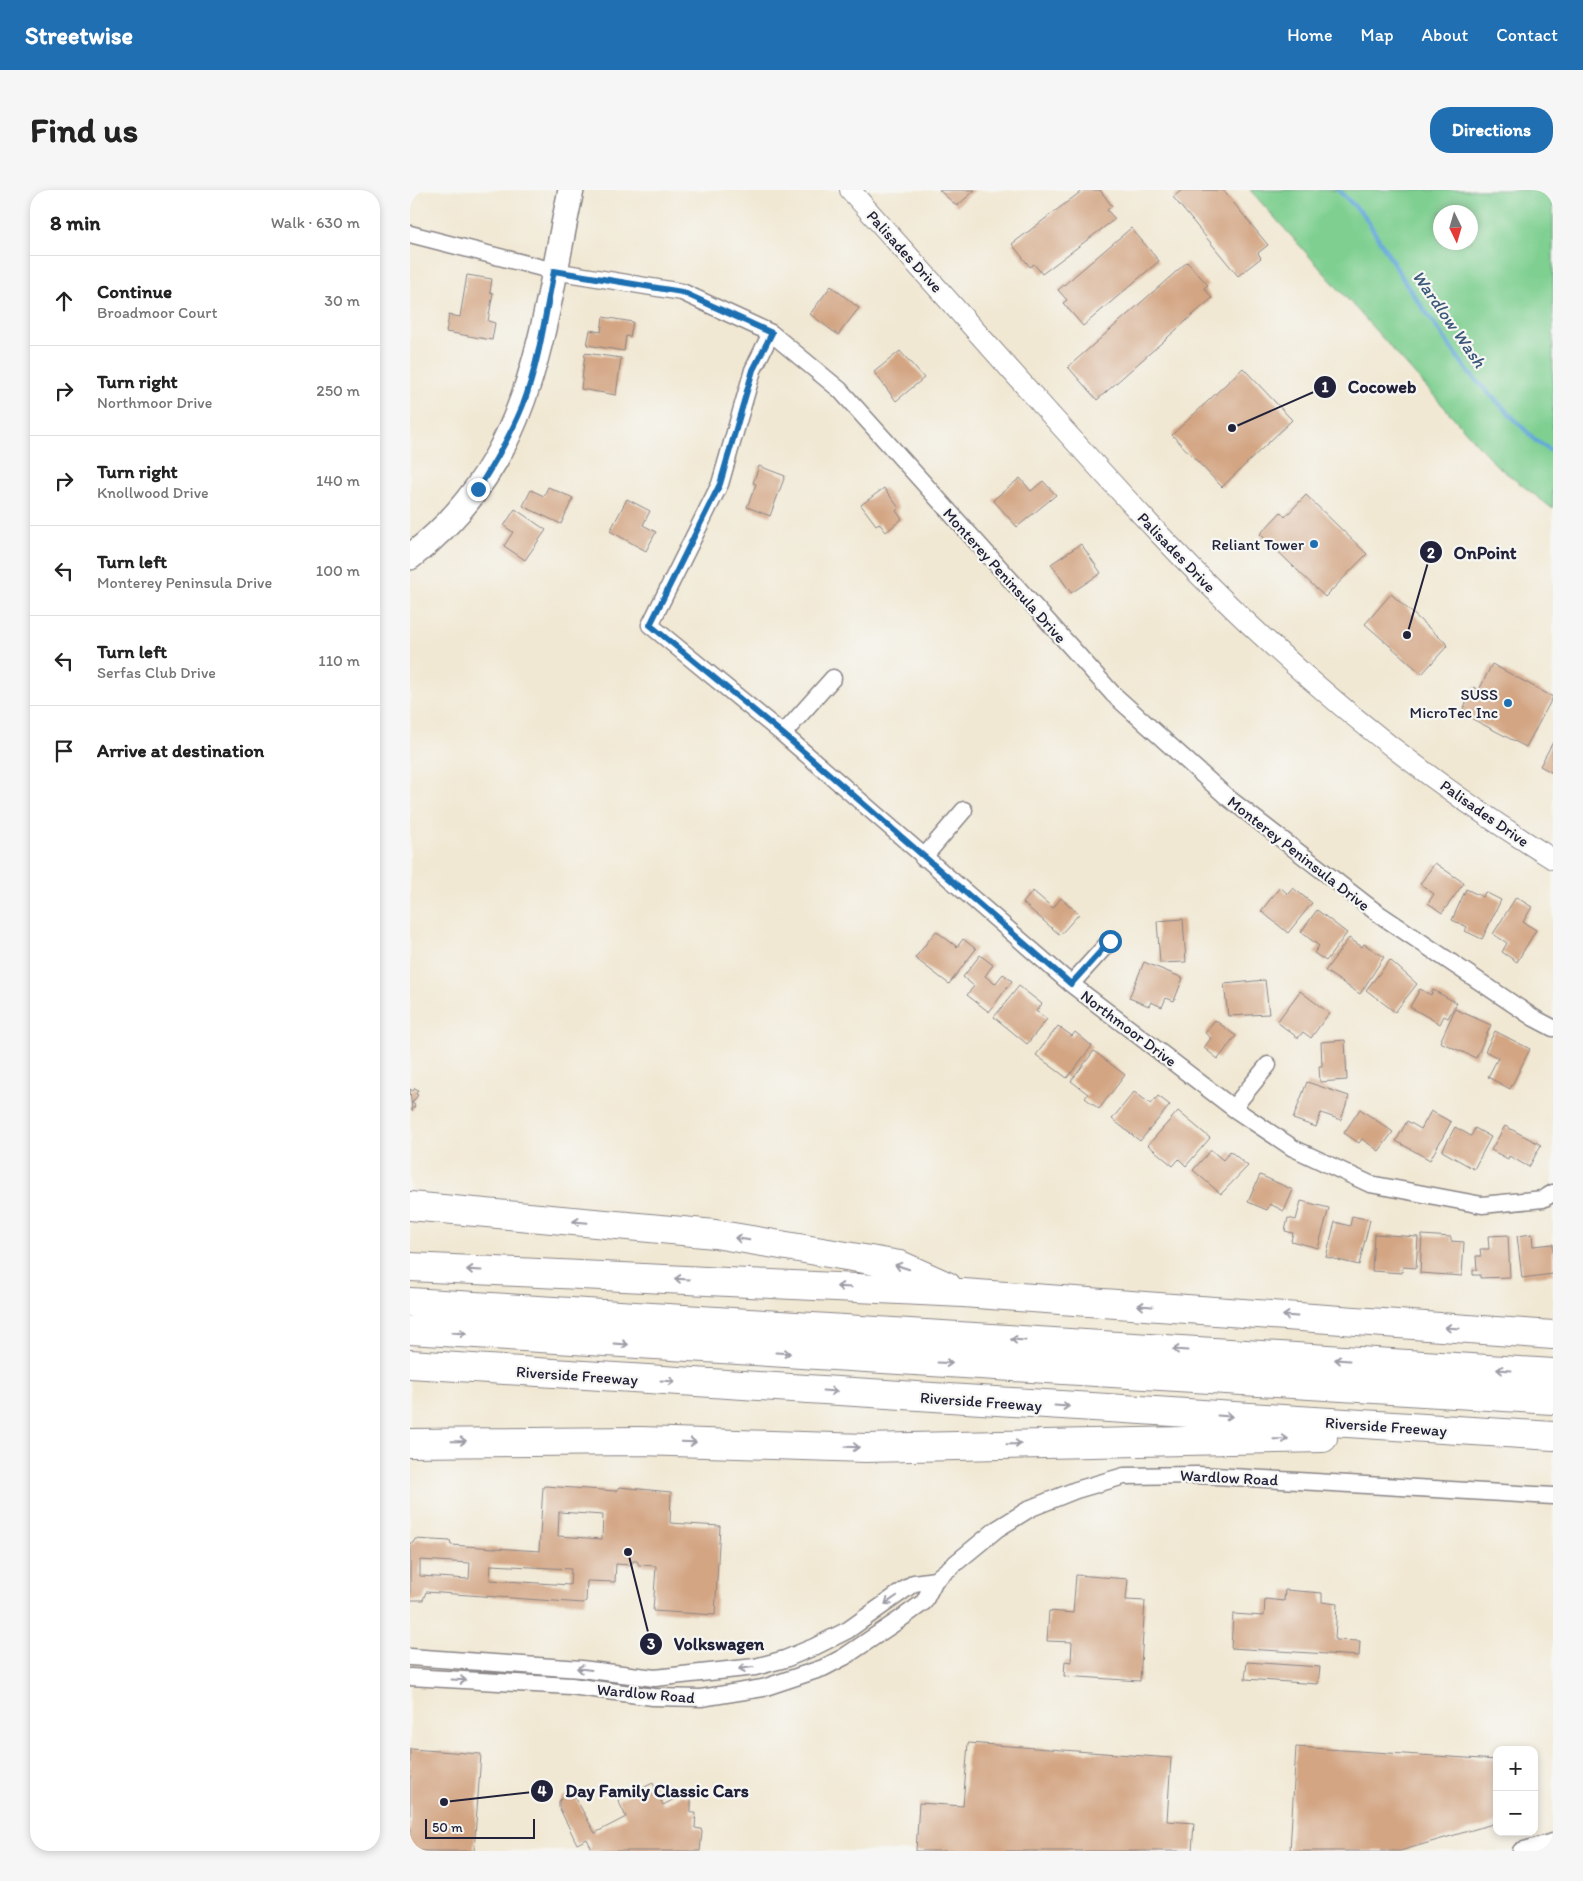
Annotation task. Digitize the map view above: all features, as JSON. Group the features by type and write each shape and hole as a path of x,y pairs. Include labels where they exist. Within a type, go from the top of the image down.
{"highway":[{"path":"410,1206 715,1234 900,1265 962,1293"},
{"path":"410,1267 962,1293 1553,1335"},
{"path":"410,1302 1553,1373"},
{"path":"410,1330 1553,1400"},
{"name":"Riverside Freeway","path":"410,1364 1546,1436"},
{"path":"410,1443 631,1441 866,1448 1546,1436"}],"main road":[{"path":"410,557 448,524 478,489 503,448 523,405 535,364 571,190"}],"street":[{"name":"Palisades Drive","path":"850,190 1154,530 1262,637 1314,683 1424,771 1482,813 1553,859"},
{"name":"Monterey Peninsula Drive","path":"410,234 554,271 682,292 772,333 840,390 1113,694 1227,798 1376,912 1534,1018 1553,1028"},
{"name":"Northmoor Drive","path":"772,333 753,370 720,484 650,625 783,734 1071,984 1233,1108 1293,1148 1370,1184 1482,1205 1543,1199 1553,1193"},
{"path":"783,734 833,678"},
{"path":"924,858 964,810"},
{"path":"1071,984 1110,941"},
{"path":"1233,1108 1268,1066"},
{"name":"Wardlow Road","path":"410,1677 571,1686 653,1697 701,1698 763,1688 823,1668 844,1657 924,1602 934,1580 997,1529 1031,1508 1076,1490 1124,1476 1198,1475 1553,1496"},
{"name":"Wardlow Road","path":"410,1657 581,1668 655,1678 755,1667 785,1659 814,1647 848,1630 914,1583 934,1580"},
{"path":"814,1647 823,1668"},
{"path":"1521,1851 1553,1842"}],"green space":[{"path":"1250,190 1553,190 1553,509 1496,465"}],"building":[{"path":"939,190 975,190 957,206"},
{"path":"1083,190 1100,190 1112,206 1107,210 1115,219 1042,274 1034,264 1030,267 1012,244"},
{"path":"1182,190 1223,190 1268,245 1258,253 1261,258 1238,276 1173,197"},
{"path":"1131,228 1159,261 1083,326 1063,303 1067,300 1058,290"},
{"path":"1187,262 1208,285 1204,288 1212,298 1097,400 1068,367"},
{"path":"467,275 492,279 490,292 493,293 488,321 495,323 492,340 446,332 449,315 460,317"},
{"path":"831,286 859,308 838,335 810,314"},
{"path":"603,317 633,322 630,337 626,336 624,351 587,345 590,330 601,332"},
{"path":"900,351 924,378 896,401 874,372"},
{"path":"585,353 621,358 616,395 581,389"},
{"path":"1243,368 1292,420 1222,487 1172,435"},
{"path":"759,466 785,476 770,516 747,507 756,484 753,483"},
{"path":"1020,478 1031,491 1043,481 1056,495 1017,527 993,500"},
{"path":"548,487 573,498 561,524 523,506 531,490 544,496"},
{"path":"884,488 899,508 896,511 902,519 886,532 879,523 876,525 861,505"},
{"name":"Reliant Tower","path":"1306,495 1367,554 1325,597 1260,534 1281,512 1285,517"},
{"path":"627,499 650,511 643,525 656,532 646,551 610,531"},
{"path":"515,509 546,530 525,560 504,546 513,532 504,526"},
{"path":"1081,544 1101,573 1071,593 1051,564"},
{"path":"1391,594 1448,645 1422,674 1365,624"},
{"name":"SUSS MicroTec Inc","path":"1492,664 1553,697 1526,747 1461,713 1474,687 1479,690"},
{"path":"1553,742 1553,773 1540,766"},
{"path":"1435,863 1464,883 1442,913 1428,903 1434,894 1420,884"},
{"path":"1280,887 1288,894 1293,888 1312,903 1288,933 1261,911"},
{"path":"1466,889 1483,897 1485,892 1501,900 1482,939 1465,931 1467,927 1452,920"},
{"path":"1033,891 1053,908 1061,898 1079,914 1060,935 1023,903"},
{"path":"1516,897 1532,907 1523,922 1536,930 1517,962 1502,952 1507,943 1493,934"},
{"path":"1317,910 1347,933 1326,961 1314,953 1319,946 1301,932"},
{"path":"1183,919 1186,962 1160,963 1157,921"},
{"path":"936,931 957,947 963,939 976,949 949,984 915,958"},
{"path":"1349,938 1362,947 1364,944 1384,957 1360,994 1325,971"},
{"path":"980,955 993,965 985,976 995,984 1003,974 1012,981 989,1012 967,995 974,986 963,977"},
{"path":"1390,960 1417,984 1395,1012 1366,990"},
{"path":"1144,962 1183,978 1174,1001 1166,998 1162,1007 1151,1002 1149,1006 1129,998"},
{"path":"1265,980 1269,1014 1228,1016 1224,984"},
{"path":"1019,986 1042,1004 1036,1011 1047,1019 1027,1044 994,1017"},
{"path":"1420,989 1431,995 1433,990 1457,1003 1448,1018 1444,1016 1440,1024 1410,1007"},
{"path":"1300,991 1329,1013 1311,1038 1303,1032 1298,1038 1277,1022"},
{"path":"1455,1009 1491,1025 1476,1058 1440,1042"},
{"path":"1215,1020 1236,1036 1218,1059 1204,1048 1211,1038 1205,1033"},
{"path":"1058,1026 1072,1036 1075,1032 1092,1046 1067,1078 1036,1055"},
{"path":"1495,1031 1530,1049 1510,1089 1488,1077 1498,1058 1485,1051"},
{"path":"1345,1040 1347,1080 1320,1082 1319,1066 1322,1066 1321,1042"},
{"path":"1094,1051 1125,1075 1099,1109 1085,1098 1088,1094 1071,1081"},
{"path":"1307,1082 1349,1096 1341,1120 1321,1113 1316,1127 1293,1119"},
{"path":"415,1088 418,1090 416,1094 418,1095 412,1103 415,1105 412,1111 410,1089 413,1091"},
{"path":"1134,1092 1151,1104 1158,1096 1170,1105 1140,1141 1112,1119"},
{"path":"1360,1109 1393,1132 1379,1151 1362,1139 1359,1143 1344,1133"},
{"path":"1178,1111 1210,1138 1186,1166 1179,1159 1173,1166 1148,1145"},
{"path":"1431,1111 1451,1122 1430,1160 1396,1141 1407,1121 1421,1129"},
{"path":"1505,1126 1541,1145 1529,1167 1509,1156 1508,1159 1491,1150"},
{"path":"1455,1127 1471,1136 1475,1128 1491,1137 1474,1169 1442,1151"},
{"path":"1211,1150 1223,1160 1230,1151 1248,1166 1221,1194 1193,1170"},
{"path":"1260,1175 1293,1190 1284,1211 1270,1204 1267,1210 1248,1202"},
{"path":"1301,1201 1329,1208 1318,1248 1291,1241 1293,1233 1285,1231 1288,1218 1296,1220"},
{"path":"1352,1216 1370,1220 1359,1265 1326,1257 1335,1222 1350,1226"},
{"path":"1374,1234 1418,1237 1416,1268 1403,1267 1402,1273 1372,1271"},
{"path":"1532,1234 1533,1246 1553,1244 1553,1274 1522,1278 1517,1236"},
{"path":"1422,1235 1451,1237 1451,1241 1464,1242 1462,1276 1420,1273"},
{"path":"1508,1235 1510,1277 1480,1278 1480,1275 1473,1275 1473,1270 1477,1270 1476,1256 1481,1256 1480,1249 1489,1249 1488,1236"},
{"path":"543,1487 616,1491 619,1487 671,1492 670,1523 720,1526 715,1615 653,1611 656,1566 639,1565 637,1561 633,1561 631,1565 616,1564 615,1582 587,1581 586,1601 583,1603 426,1592 423,1600 410,1600 410,1543 414,1543 415,1539 450,1541 451,1545 539,1551","holes":["559,1512 603,1515 602,1539 558,1536","420,1560 470,1563 469,1579 420,1576","491,1565 571,1569 570,1585 490,1580"]},
{"path":"1076,1575 1128,1579 1126,1600 1145,1601 1140,1681 1064,1676 1065,1661 1071,1662 1072,1642 1047,1641 1049,1611 1073,1613"},
{"path":"1285,1590 1322,1593 1322,1602 1337,1604 1335,1640 1360,1641 1359,1656 1231,1648 1233,1614 1264,1616 1265,1599 1284,1601"},
{"path":"1247,1662 1320,1667 1318,1684 1245,1679"},
{"path":"968,1743 1171,1758 1167,1821 1194,1823 1192,1851 916,1851 919,1803 963,1806"},
{"path":"1296,1747 1493,1760 1493,1824 1400,1851 1290,1851"},
{"path":"410,1749 481,1754 474,1851 410,1851"},
{"path":"653,1783 663,1805 682,1795 691,1798 691,1813 696,1813 695,1828 701,1829 702,1832 700,1851 588,1851 591,1847 587,1839 577,1844 559,1807 559,1801 564,1796 575,1797 595,1833 626,1817 618,1800"}],"waterway":[{"name":"Wardlow Wash","path":"1338,190 1364,215 1408,287 1469,373 1536,441 1553,452"}],"place":[{"name":"Cocoweb","path":"1232,428"},
{"name":"Reliant Tower","path":"1314,544"},
{"name":"OnPoint","path":"1407,635"},
{"name":"SUSS MicroTec Inc","path":"1508,703"},
{"name":"Volkswagen","path":"628,1552"},
{"name":"Day Family Classic Cars","path":"444,1802"}],"route":[{"path":"478,489 503,448 523,405 535,364 554,271 682,292 772,333 753,370 720,484 650,625 783,734 1071,984 1110,941"}]}
